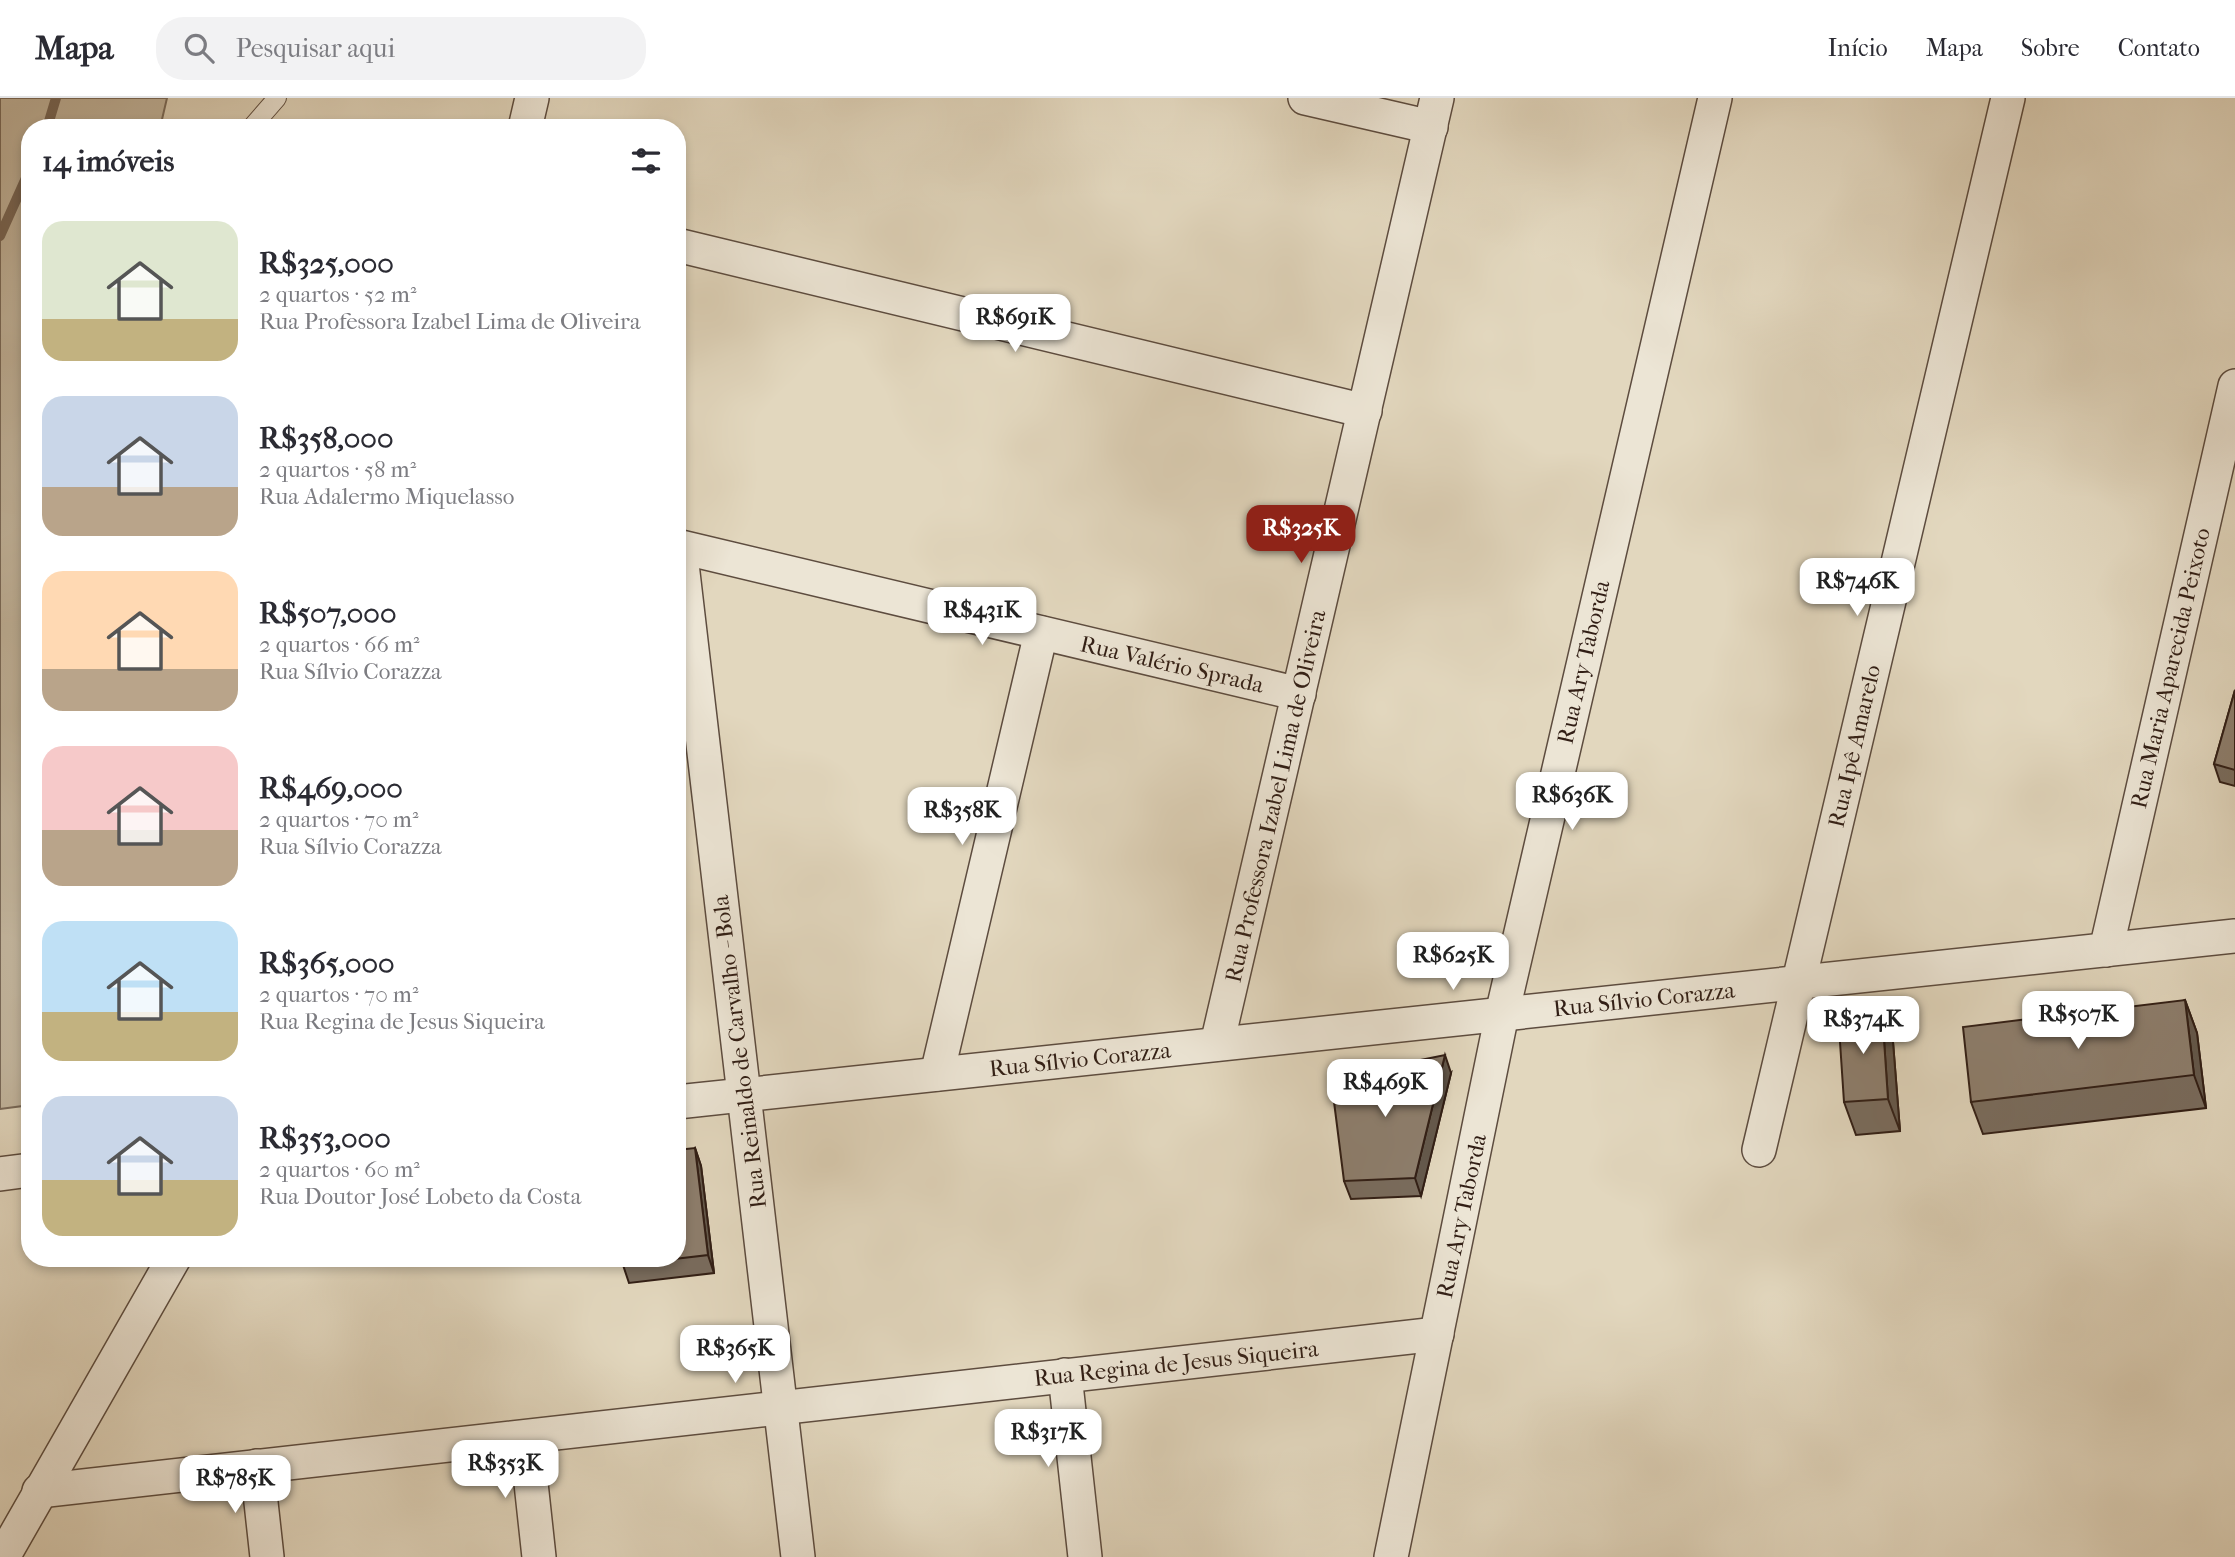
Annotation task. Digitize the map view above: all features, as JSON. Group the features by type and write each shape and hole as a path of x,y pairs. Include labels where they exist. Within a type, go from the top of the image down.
{"street":[{"path":"527,119 532,98"},
{"path":"1305,98 1434,113"},
{"name":"Rua Ary Taborda","path":"1391,1557 1502,1014 1714,98"},
{"name":"Rua Ipê Amarelo","path":"1759,1150 2008,98"},
{"name":"Rua Professora Izabel Lima de Oliveira","path":"1217,1044 1434,113"},
{"path":"686,247 1365,411"},
{"name":"Rua Maria Aparecida Peixoto","path":"2106,950 2235,386"},
{"name":"Rua Valério Sprada","path":"686,549 1299,694"},
{"name":"Rua Reinaldo de Carvalho - Bola","path":"686,606 798,1557"},
{"path":"937,1074 1041,633"},
{"name":"Rua Sílvio Corazza","path":"686,1101 2235,936"},
{"path":"0,1174 21,1171"},
{"path":"3,1557 169,1267"},
{"name":"Rua Regina de Jesus Siqueira","path":"39,1491 1437,1334"},
{"path":"1065,1375 1085,1557"},
{"path":"526,1437 539,1557"},
{"path":"257,1466 267,1557"}],"lane":[{"path":"259,119 277,98"}],"shaded area":[{"path":"0,98 167,98 162,119 21,119 21,1106 0,1109"}],"building":[{"path":"2235,690 2235,770 2214,764"},
{"path":"2185,1000 2194,1075 1971,1102 1963,1027"},
{"path":"1882,1010 1888,1099 1844,1102 1838,1012"},
{"path":"1445,1055 1415,1178 1344,1181 1331,1078"},
{"path":"695,1148 708,1255 686,1258 686,1149"}],"waterway":[{"path":"50,119 56,98"},
{"path":"0,236 21,189"}]}
